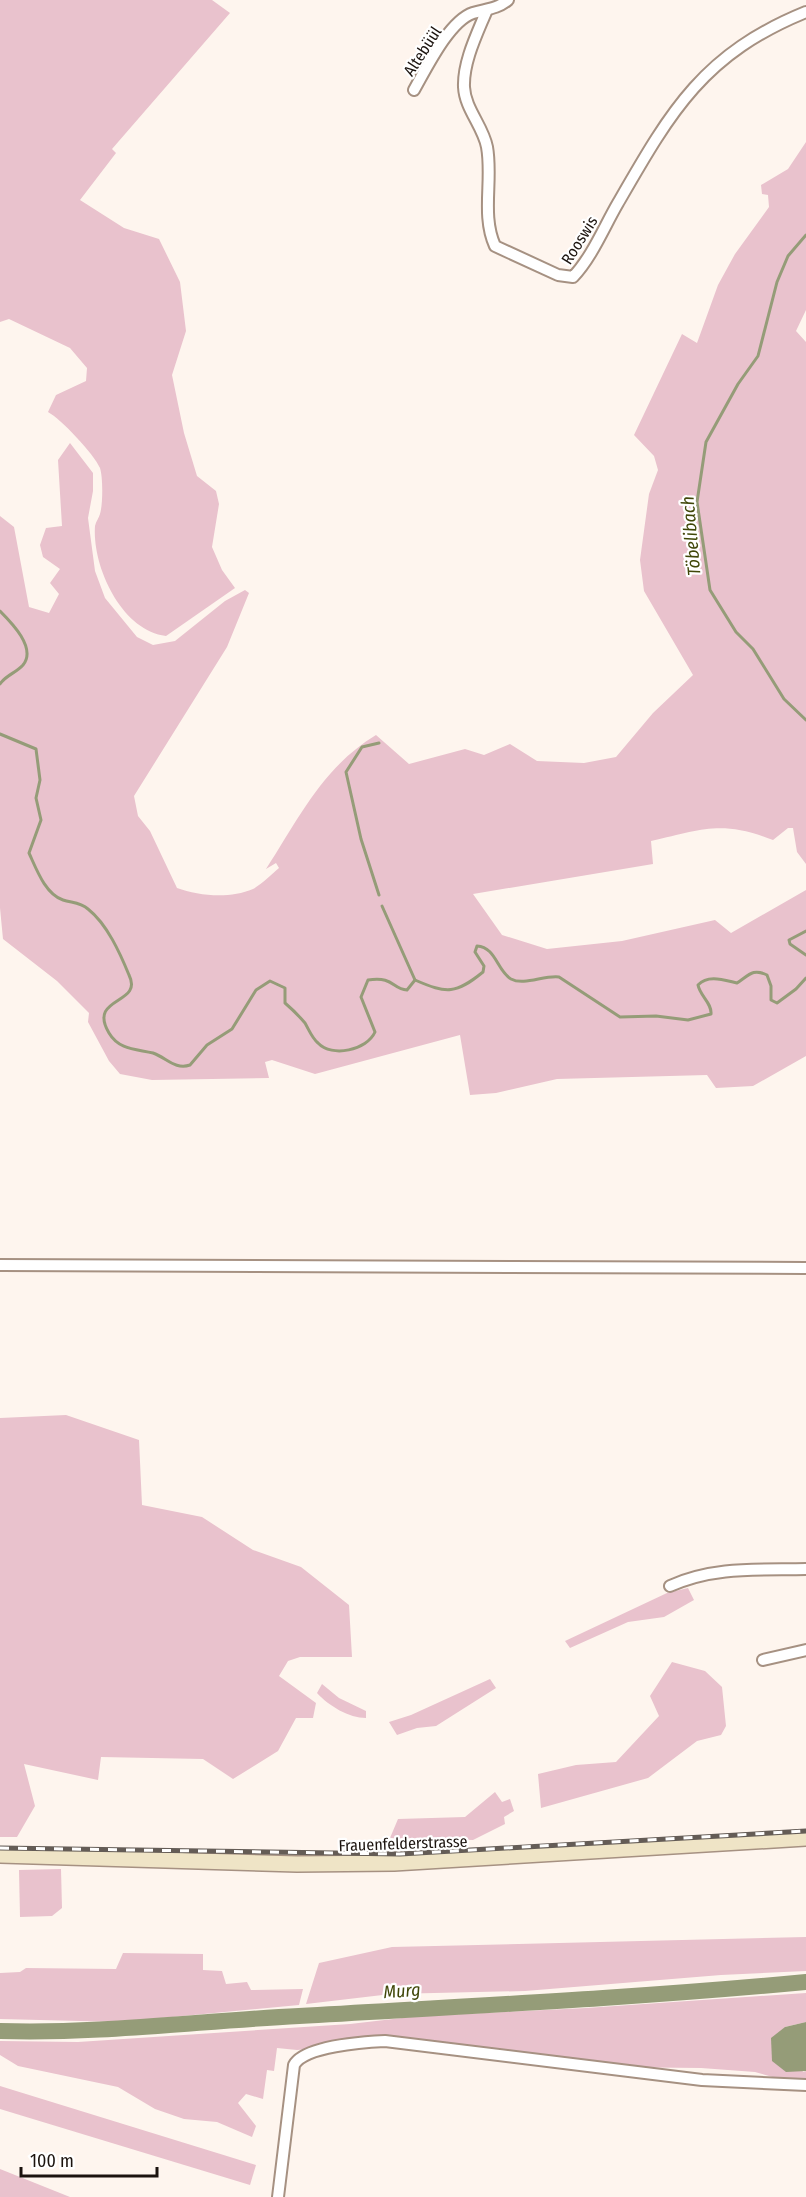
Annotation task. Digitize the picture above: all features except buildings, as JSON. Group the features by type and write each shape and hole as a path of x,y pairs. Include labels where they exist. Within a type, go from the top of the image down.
{"main road":[{"name":"Frauenfelderstrasse","path":"0,1855 297,1864 394,1863 806,1838"}],"street":[{"name":"Altebüül","path":"414,90 445,37 472,13 486,12 508,0"},
{"name":"Rooswis","path":"486,12 468,62 464,87 470,107 483,131 488,150 488,231 495,246 558,275 573,277 665,123 690,91 726,55 751,37 806,12"},
{"path":"0,1265 806,1268"},
{"path":"670,1586 694,1575 718,1570 806,1569"},
{"path":"764,1660 806,1650"},
{"path":"278,2197 294,2064 305,2053 365,2042 385,2041 702,2080 806,2085"}],"shaded area":[{"path":"0,0 212,0 230,13 112,149 116,153 80,200 124,228 159,239 180,282 186,331 172,375 184,433 197,476 216,491 219,504 212,547 222,570 235,588 166,636 150,632 136,622 123,610 113,594 105,578 95,542 95,526 100,514 102,497 100,468 77,437 48,412 56,395 86,381 87,368 70,348 9,319 0,322"},
{"path":"806,142 806,310 796,331 806,342 806,864 797,852 793,828 788,828 773,840 740,830 712,828 651,841 653,864 473,894 502,935 547,949 622,941 715,920 731,933 806,890 806,1056 753,1086 716,1088 707,1075 557,1079 496,1093 470,1095 460,1035 315,1074 272,1060 265,1062 269,1078 152,1080 120,1074 109,1061 88,1022 89,1013 57,981 3,939 0,908 0,516 14,527 29,607 49,613 59,594 50,583 60,569 43,557 40,545 46,528 62,526 58,460 70,443 93,473 93,491 88,518 95,571 105,598 137,637 153,645 175,641 225,601 245,590 249,593 227,647 134,796 138,816 150,831 177,888 195,893 225,895 244,892 260,885 279,868 276,863 266,869 301,813 327,778 341,762 376,735 409,764 465,749 484,755 510,744 537,761 584,763 616,757 653,713 693,675 644,591 640,560 649,494 658,470 654,456 634,435 682,334 697,343 718,285 735,254 769,207 768,195 762,194 761,185 788,169"},
{"path":"66,1415 139,1440 142,1505 202,1517 253,1550 301,1567 349,1605 352,1657 300,1657 288,1661 279,1676 316,1703 313,1718 296,1718 278,1751 233,1779 203,1759 101,1757 98,1780 24,1764 35,1806 17,1837 0,1837 0,1418"},
{"path":"688,1588 694,1600 664,1617 628,1622 570,1648 565,1641 667,1593"},
{"path":"672,1662 705,1671 722,1687 726,1726 721,1735 697,1741 648,1778 541,1808 538,1774 576,1765 616,1762 659,1716 650,1696"},
{"path":"490,1679 496,1688 436,1726 417,1728 397,1735 389,1722 411,1715"},
{"path":"322,1684 339,1698 366,1711 366,1718 346,1714 327,1702 317,1693"},
{"path":"495,1792 502,1802 510,1799 514,1811 504,1817 505,1824 473,1840 390,1838 398,1819 465,1817"},
{"path":"61,1869 62,1908 52,1916 20,1917 19,1870"},
{"path":"806,1937 806,1971 721,1975 525,1991 391,1994 306,2004 319,1963 392,1947"},
{"path":"123,1953 203,1954 203,1970 222,1971 226,1984 247,1982 251,1990 303,1989 299,2005 120,2022 0,2019 0,1973 20,1972 26,1968 116,1969"},
{"path":"806,1993 806,2022 785,2027 803,2072 806,2071 806,2078 776,2078 755,2072 701,2068 605,2067 411,2040 297,2050 277,2048 274,2071 267,2070 263,2099 246,2094 238,2103 256,2126 252,2137 217,2122 184,2119 155,2109 118,2087 18,2066 0,2055 0,2041 78,2042 350,2024 419,2016 586,2008"},
{"path":"806,2022 806,2071 786,2072 772,2061 771,2038 785,2027"},
{"path":"0,2086 256,2165 250,2185 0,2109"},
{"path":"0,2169 70,2197 0,2197"}],"waterway":[{"name":"Töbelibach","path":"806,235 788,256 777,282 758,356 738,384 706,442 697,502 710,590 736,632 753,649 784,699 806,720"},
{"path":"0,611 21,636 27,651 23,665 0,684"},
{"path":"0,734 36,749 40,780 36,798 41,820 29,853 38,873 57,897 82,905 95,915 112,939 129,975 132,985 129,992 110,1006 105,1013 104,1021 109,1033 123,1046 153,1053 175,1065 190,1065 207,1045 232,1029 256,990 270,981 285,988 285,1003 305,1023 312,1036 324,1048 340,1051 357,1047 365,1043 375,1032 361,997 368,980 388,981 407,990 415,980 435,988 451,990 458,988 483,972 484,966 475,952 477,946 488,950 502,971 511,979 528,981 559,977 620,1017 656,1016 688,1020 711,1014 710,1006 698,985 706,980 716,979 737,983 751,973 762,973 767,975 771,986 771,1000 777,1003 796,989 806,978"},
{"path":"379,743 362,747 346,772 361,839 379,895"},
{"path":"382,906 415,980"},
{"path":"806,931 789,940 790,944 806,955"},
{"name":"Murg","path":"0,2031 112,2029 616,1997 806,1982"}],"railway":[{"path":"0,1848 400,1854 806,1831"}]}
